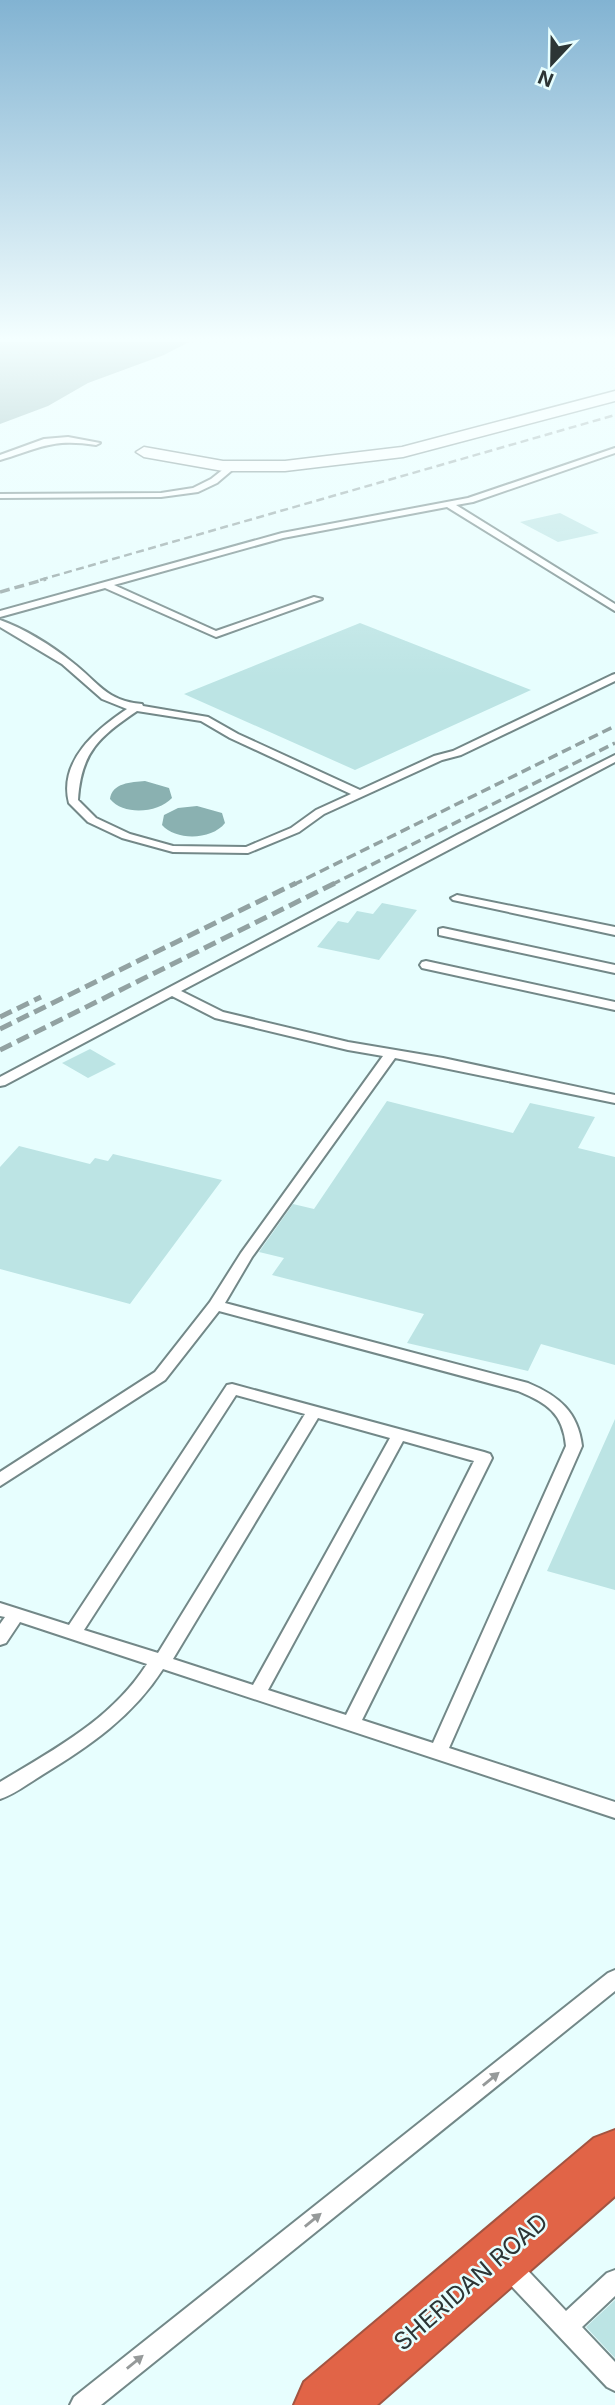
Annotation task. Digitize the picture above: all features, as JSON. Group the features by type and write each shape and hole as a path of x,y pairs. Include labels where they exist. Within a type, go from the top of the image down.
{"highway":[{"name":"SHERIDAN ROAD","path":"327,2405 615,2158"}],"street":[{"path":"158,454 233,466 285,466 384,454"}],"lane":[{"path":"0,614 282,536 450,505 602,454"},
{"path":"0,496 161,495 195,490 214,481 233,466"},
{"path":"450,505 615,608"},
{"path":"106,584 216,634 317,599"},
{"path":"0,623 73,667 94,690 112,701 198,716 222,726 234,736 361,794"},
{"path":"138,706 99,733 86,747 73,777 73,801 92,820 126,836 173,849 248,850 295,830 320,812 438,758 457,753 615,677"},
{"path":"0,1082 429,852 615,758"},
{"path":"457,898 615,931"},
{"path":"443,932 615,969"},
{"path":"426,965 615,1006"},
{"path":"172,991 219,1015 348,1046 615,1099"},
{"path":"0,1480 160,1376 216,1305 246,1256 392,1053"},
{"path":"216,1305 523,1387 546,1396 562,1411 573,1429 574,1446 439,1751"},
{"path":"73,1633 232,1389 484,1458 351,1723"},
{"path":"0,1791 99,1731 147,1682 314,1412"},
{"path":"258,1692 399,1436"},
{"path":"0,1638 8,1611 615,1810"},
{"path":"82,2405 615,1979"},
{"path":"500,2257 615,2379"},
{"path":"565,2327 615,2281"}],"water":[{"path":"145,781 169,788 172,798 158,807 141,810 124,808 110,799 118,787"},
{"path":"197,806 222,813 225,823 212,833 194,836 176,834 162,825 164,815 178,808"}],"building":[{"path":"560,513 599,533 558,542 520,522"},
{"path":"360,623 531,690 355,770 184,694"},
{"path":"382,903 417,910 379,960 317,947 338,921 348,923 357,911 373,914"},
{"path":"90,1049 116,1064 88,1078 62,1063"},
{"path":"387,1101 513,1133 530,1103 595,1117 578,1148 615,1157 615,1365 541,1344 528,1371 407,1343 424,1314 272,1275 284,1258 259,1252 293,1204 314,1209"},
{"path":"19,1146 90,1164 95,1158 108,1161 113,1154 222,1180 130,1304 0,1269 0,1167"},
{"path":"615,1419 615,1590 547,1571"},
{"path":"615,2300 615,2358 586,2327"}],"railway":[{"path":"40,580 478,454"},
{"path":"0,592 46,579"},
{"path":"293,885 615,726"},
{"path":"335,883 615,743"},
{"path":"0,1029 296,883"},
{"path":"0,1050 335,883"},
{"path":"331,885 335,883"},
{"path":"0,1017 41,997"}]}
